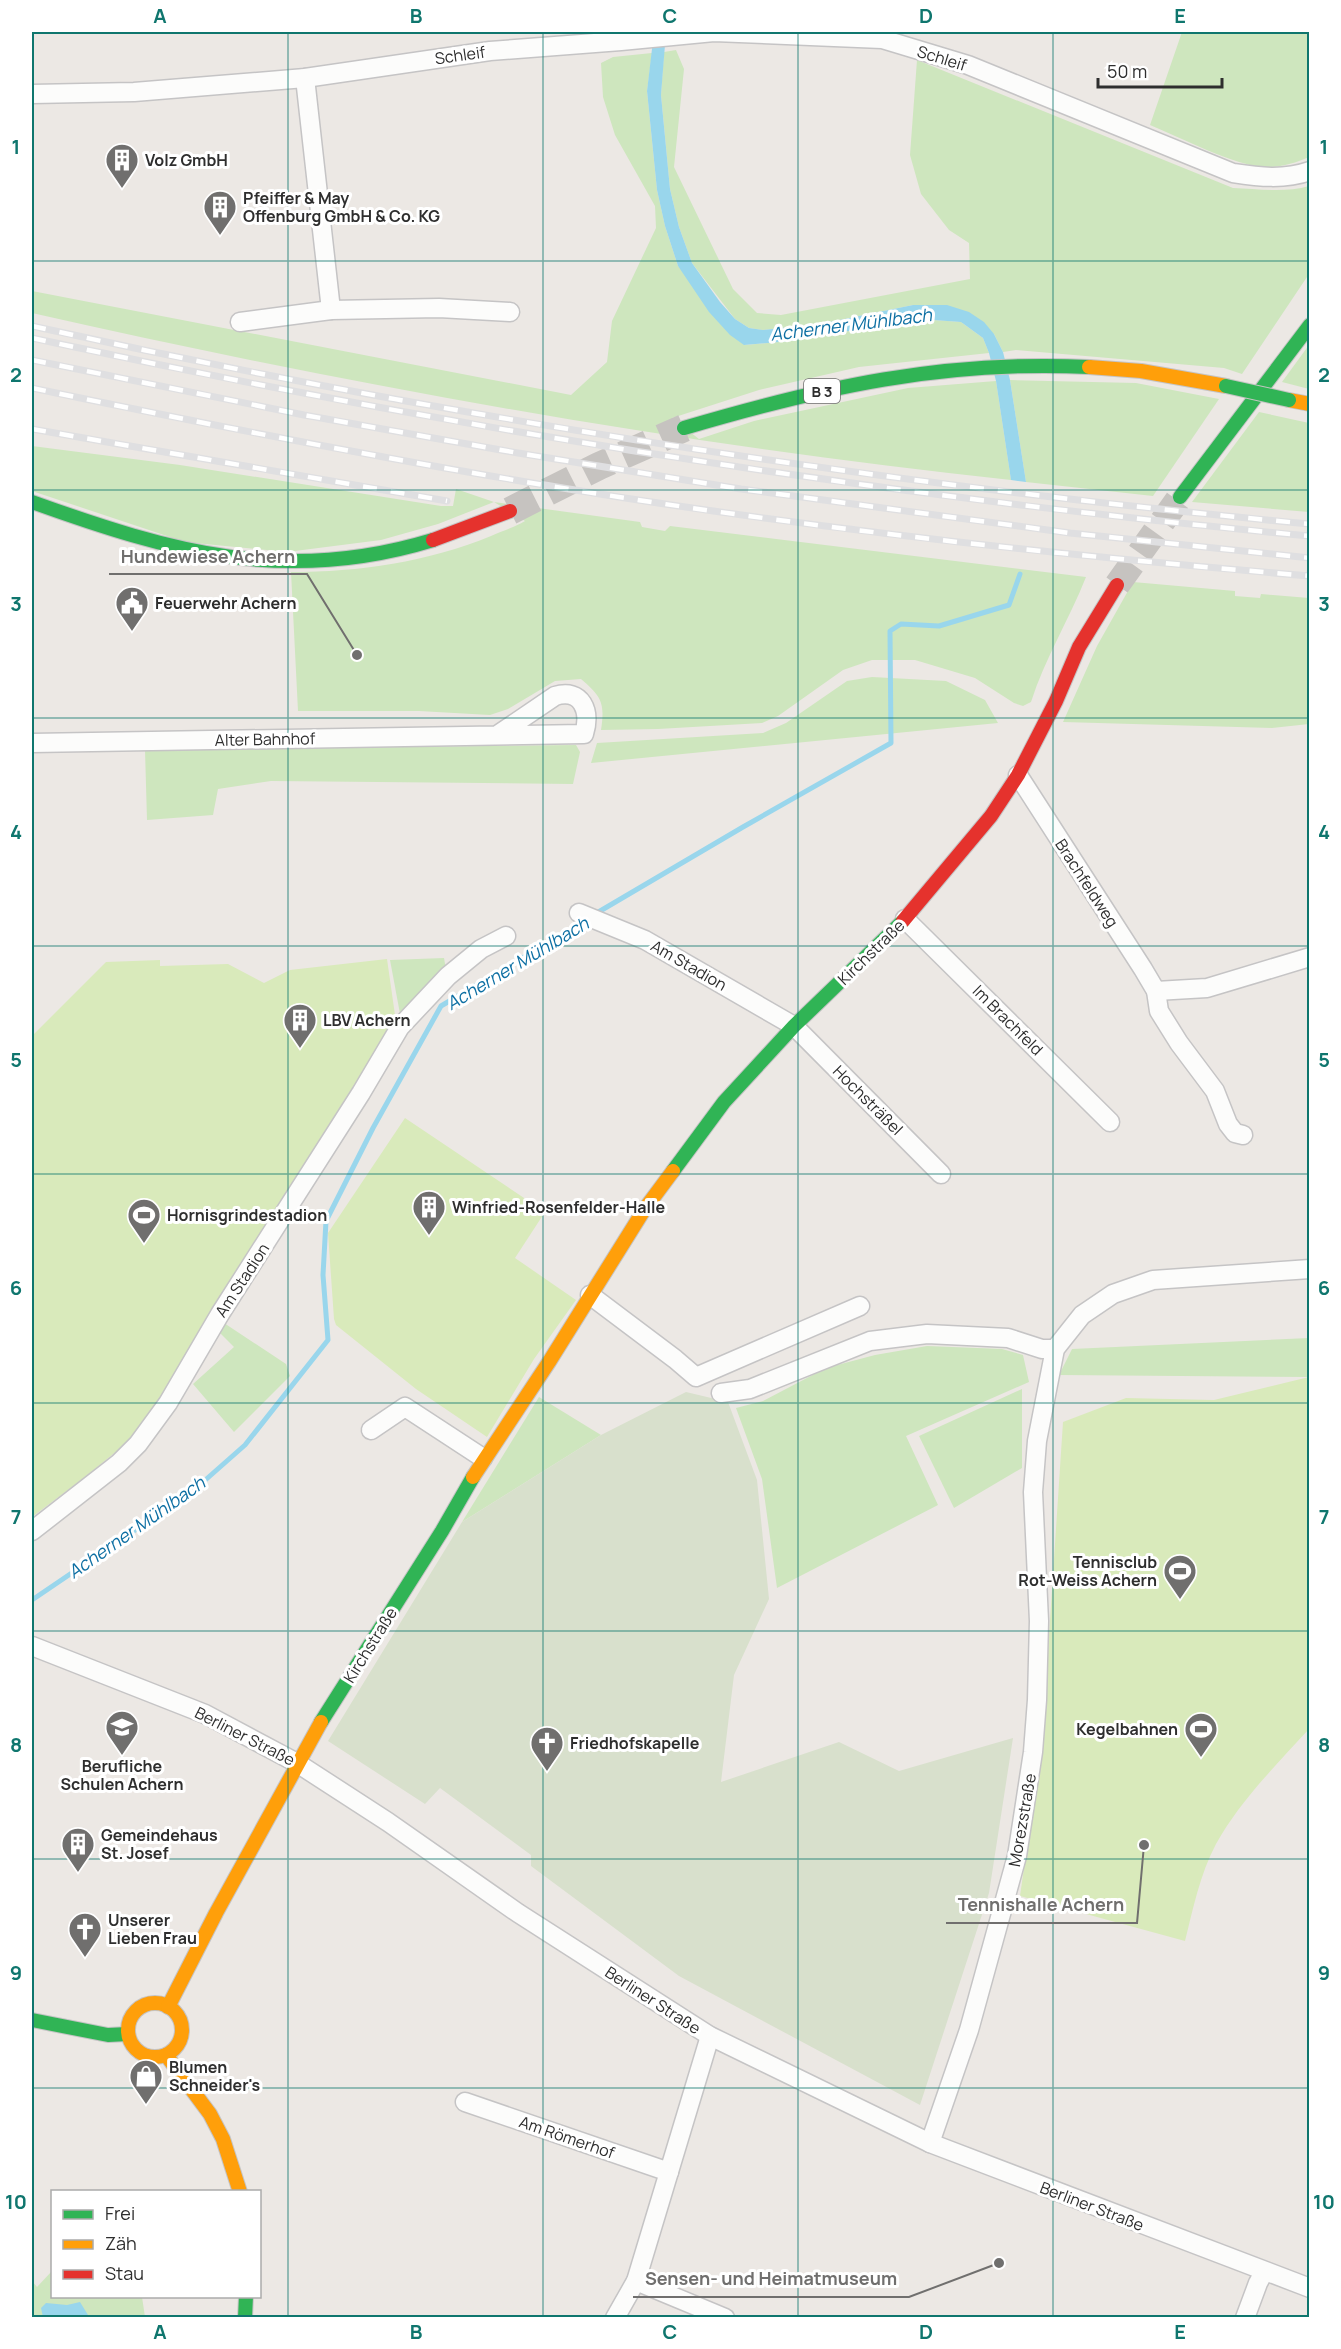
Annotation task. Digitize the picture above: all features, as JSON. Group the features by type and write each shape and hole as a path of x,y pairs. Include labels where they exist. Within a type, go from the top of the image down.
{"main road":[{"path":"1179,497 1310,325"},
{"name":"B 3","path":"684,428 783,399 884,378 963,368 1028,366 1141,371 1310,404"},
{"path":"32,502 184,549 279,562 351,557 416,545 476,527 510,511"},
{"name":"Kirchstraße","path":"168,2007 297,1763 442,1531 483,1458 549,1362 644,1210 724,1102 794,1026 905,919 992,816 1017,775 1056,701 1079,647 1117,585"},
{"path":"156,2003 168,2007 178,2018 182,2031 177,2045 166,2055 159,2057 145,2055 134,2047 128,2034 130,2020 137,2010 156,2003"},
{"path":"32,2020 108,2035 128,2034"},
{"path":"166,2055 210,2114 223,2139 239,2190"},
{"path":"244,2318 246,2298"}],"street":[{"name":"Schleif","path":"32,94 134,92 305,78 490,51 714,32 882,39 968,65 1233,173 1266,178 1297,176 1310,171"},
{"path":"305,78 331,310"},
{"path":"240,322 331,310 439,308 510,312"},
{"name":"Alter Bahnhof","path":"32,743 499,734"},
{"name":"Brachfeldweg","path":"1017,775 1156,991 1159,1011 1179,1043 1215,1091 1228,1124 1235,1133 1243,1135"},
{"name":"Am Stadion","path":"579,913 645,940 794,1026"},
{"name":"Im Brachfeld","path":"905,919 1110,1122"},
{"name":"Am Stadion","path":"32,1531 119,1463 138,1444 168,1403 220,1314 355,1103 400,1027 448,976 481,949 506,936"},
{"path":"1156,991 1207,988 1310,957"},
{"name":"Hochsträßel","path":"794,1026 941,1174"},
{"path":"721,1393 750,1389 870,1341 927,1334 1008,1338 1042,1349 1056,1349 1082,1315 1113,1294 1153,1280 1310,1269"},
{"path":"590,1295 696,1377 860,1306"},
{"name":"Morezstraße","path":"930,2143 969,2030 1017,1856 1033,1752 1037,1700 1036,1665 1039,1621 1034,1492 1036,1441 1056,1349"},
{"path":"371,1430 405,1407 483,1458"},
{"name":"Berliner Straße","path":"32,1646 205,1714 297,1763 388,1822 518,1913 710,2036 930,2143 1310,2288"},
{"path":"615,2318 636,2281 710,2036"},
{"name":"Am Römerhof","path":"465,2102 669,2172"},
{"path":"1245,2318 1264,2272"},
{"path":"636,2281 724,2318"}],"green space":[{"path":"1182,32 1309,32 1309,157 1282,166 1252,165 1238,162 1150,125"},
{"path":"676,50 684,69 674,167 733,289 757,313 781,315 970,279 969,243 949,230 921,194 910,155 917,60 1233,188 1281,190 1309,186 1309,274 1242,374 1224,368 1016,350 1003,352 994,334 913,305 820,324 763,330 749,328 735,319 692,263 679,227 670,189 661,95 664,52"},
{"path":"652,53 647,91 657,190 665,226 678,266 745,345 790,341 919,319 961,322 983,338 989,353 859,367 759,390 672,418 699,439 754,421 908,388 996,381 1011,480 765,449 642,431 519,411 275,365 32,313 32,291 571,395 607,362 612,321 656,228 655,206 615,135 603,97 601,63 613,57"},
{"path":"1309,345 1309,389 1282,382"},
{"path":"1010,380 1136,383 1219,399 1153,496 1026,482"},
{"path":"1259,412 1309,423 1309,512 1192,502"},
{"path":"32,446 180,465 441,506 453,506 456,489 494,502 438,524 381,540 287,552 185,542 32,491"},
{"path":"494,502 640,522 642,527 665,531 670,526 1086,577 1043,670 1031,702 1023,706 1014,703 975,678 915,660 872,660 843,670 778,716 762,723 601,730 603,713 600,701 594,691 581,679 555,681 508,709 490,715 419,711 298,711 291,572 342,570 418,559 467,545 525,521"},
{"path":"1133,582 1235,591 1235,596 1260,598 1261,594 1309,598 1309,724 1272,728 1063,722 1097,646"},
{"path":"872,677 946,681 985,700 998,723 591,763 597,743 763,733 786,723 847,681"},
{"path":"576,745 580,752 573,784 271,781 218,789 213,815 147,820 145,750"},
{"path":"444,958 447,975 401,1019 390,960"},
{"name":"Hornisgrindestadion","path":"387,959 396,1022 306,1171 207,1318 140,1432 32,1517 32,1036 106,962 160,960 160,966 228,964 264,983 290,970"},
{"path":"405,1118 545,1212 515,1258 576,1300 534,1359 487,1437 416,1389 336,1325 334,1319 328,1233"},
{"path":"221,1321 286,1364 290,1376 234,1432 193,1384 234,1347 215,1328"},
{"path":"1309,1338 1309,1377 1059,1375 1072,1349"},
{"path":"927,1346 1002,1349 1023,1355 1029,1382 906,1436 938,1505 777,1588 762,1479 736,1408 763,1401 826,1368 875,1355"},
{"name":"Tennisclub Rot-Weiss Achern","path":"1309,1377 1309,1729 1247,1798 1216,1844 1201,1879 1185,1941 1020,1896 1042,1742 1063,1422 1126,1398 1214,1400"},
{"path":"1022,1389 1022,1468 954,1508 919,1436"},
{"path":"686,1392 728,1402 757,1480 769,1599 734,1675 721,1782 839,1742 899,1771 1013,1738 989,1893 920,2105 679,1976 531,1866 531,1855 440,1788 425,1804 328,1741 462,1522 601,1435"},
{"path":"539,1397 601,1435 462,1522"},
{"path":"51,2272 51,2298 142,2298 145,2317 32,2317 32,2281 37,2287"}],"water":[{"path":"654,32 666,32 661,95 670,189 679,227 692,263 720,302 735,319 749,328 763,330 820,324 913,305 947,305 969,312 984,322 994,334 1003,352 1010,380 1026,482 1011,480 996,381 983,338 961,322 919,319 790,341 744,345 730,335 709,312 678,266 665,226 657,190 647,91"},
{"path":"80,2302 87,2317 43,2317 41,2308 46,2303 67,2305"}],"waterway":[{"name":"Acherner Mühlbach","path":"595,914 891,743 890,631 901,624 939,626 1009,605 1020,574"},
{"name":"Acherner Mühlbach","path":"32,1600 194,1490 245,1445 328,1340 323,1275 326,1221 373,1128 441,1006 585,921"}],"tunnel":[{"path":"510,511 599,466 684,428"},
{"path":"1117,585 1180,497"}],"railway":[{"path":"32,326 349,391 668,445 988,489 1310,524"},
{"path":"32,338 349,402 668,456 988,501 1310,536"},
{"path":"32,360 304,415 741,489 1070,533 1310,558"},
{"path":"32,388 402,460 710,511 967,543 1310,576"},
{"path":"32,429 447,501"}],"traffic: fast":[{"path":"1180,497 1310,325"},
{"path":"684,428 785,400 933,372 1035,366 1089,367"},
{"path":"1226,386 1289,400"},
{"path":"32,502 133,535 181,548 230,557 278,561 328,560 379,553 433,540"},
{"path":"673,1171 724,1102 794,1026 903,921"},
{"path":"321,1722 442,1531 473,1477"},
{"path":"32,2020 108,2035 128,2034"},
{"path":"245,2318 246,2298"}],"traffic: slow":[{"path":"1089,367 1141,371 1226,386"},
{"path":"1289,400 1310,404"},
{"path":"473,1477 549,1362 644,1210 673,1171"},
{"path":"168,2007 216,1913 321,1722"},
{"path":"155,2003 165,2005 174,2011 180,2020 182,2030 180,2040 174,2049 165,2055 155,2057 145,2055 136,2049 130,2040 128,2030 130,2020 136,2011 145,2005 155,2003"},
{"path":"166,2055 210,2114 223,2139 239,2190"}],"traffic: jam":[{"path":"433,540 510,511"},
{"path":"903,921 991,816 1018,775 1056,701 1079,647 1117,585"}],"place":[{"name":"Volz GmbH","path":"122,189"},
{"name":"Pfeiffer & May Offenburg GmbH & Co. KG","path":"220,236"},
{"name":"Feuerwehr Achern","path":"132,632"},
{"name":"Hundewiese Achern","path":"357,655"},
{"name":"LBV Achern","path":"300,1049"},
{"name":"Winfried-Rosenfelder-Halle","path":"429,1236"},
{"name":"Hornisgrindestadion","path":"144,1244"},
{"name":"Tennisclub Rot-Weiss Achern","path":"1180,1600"},
{"name":"Berufliche Schulen Achern","path":"122,1756"},
{"name":"Kegelbahnen","path":"1201,1758"},
{"name":"Friedhofskapelle","path":"547,1772"},
{"name":"Tennishalle Achern","path":"1144,1845"},
{"name":"Gemeindehaus St. Josef","path":"78,1873"},
{"name":"Unserer Lieben Frau","path":"85,1958"},
{"name":"Blumen Schneider's","path":"146,2105"},
{"name":"Sensen- und Heimatmuseum","path":"999,2263"}]}
